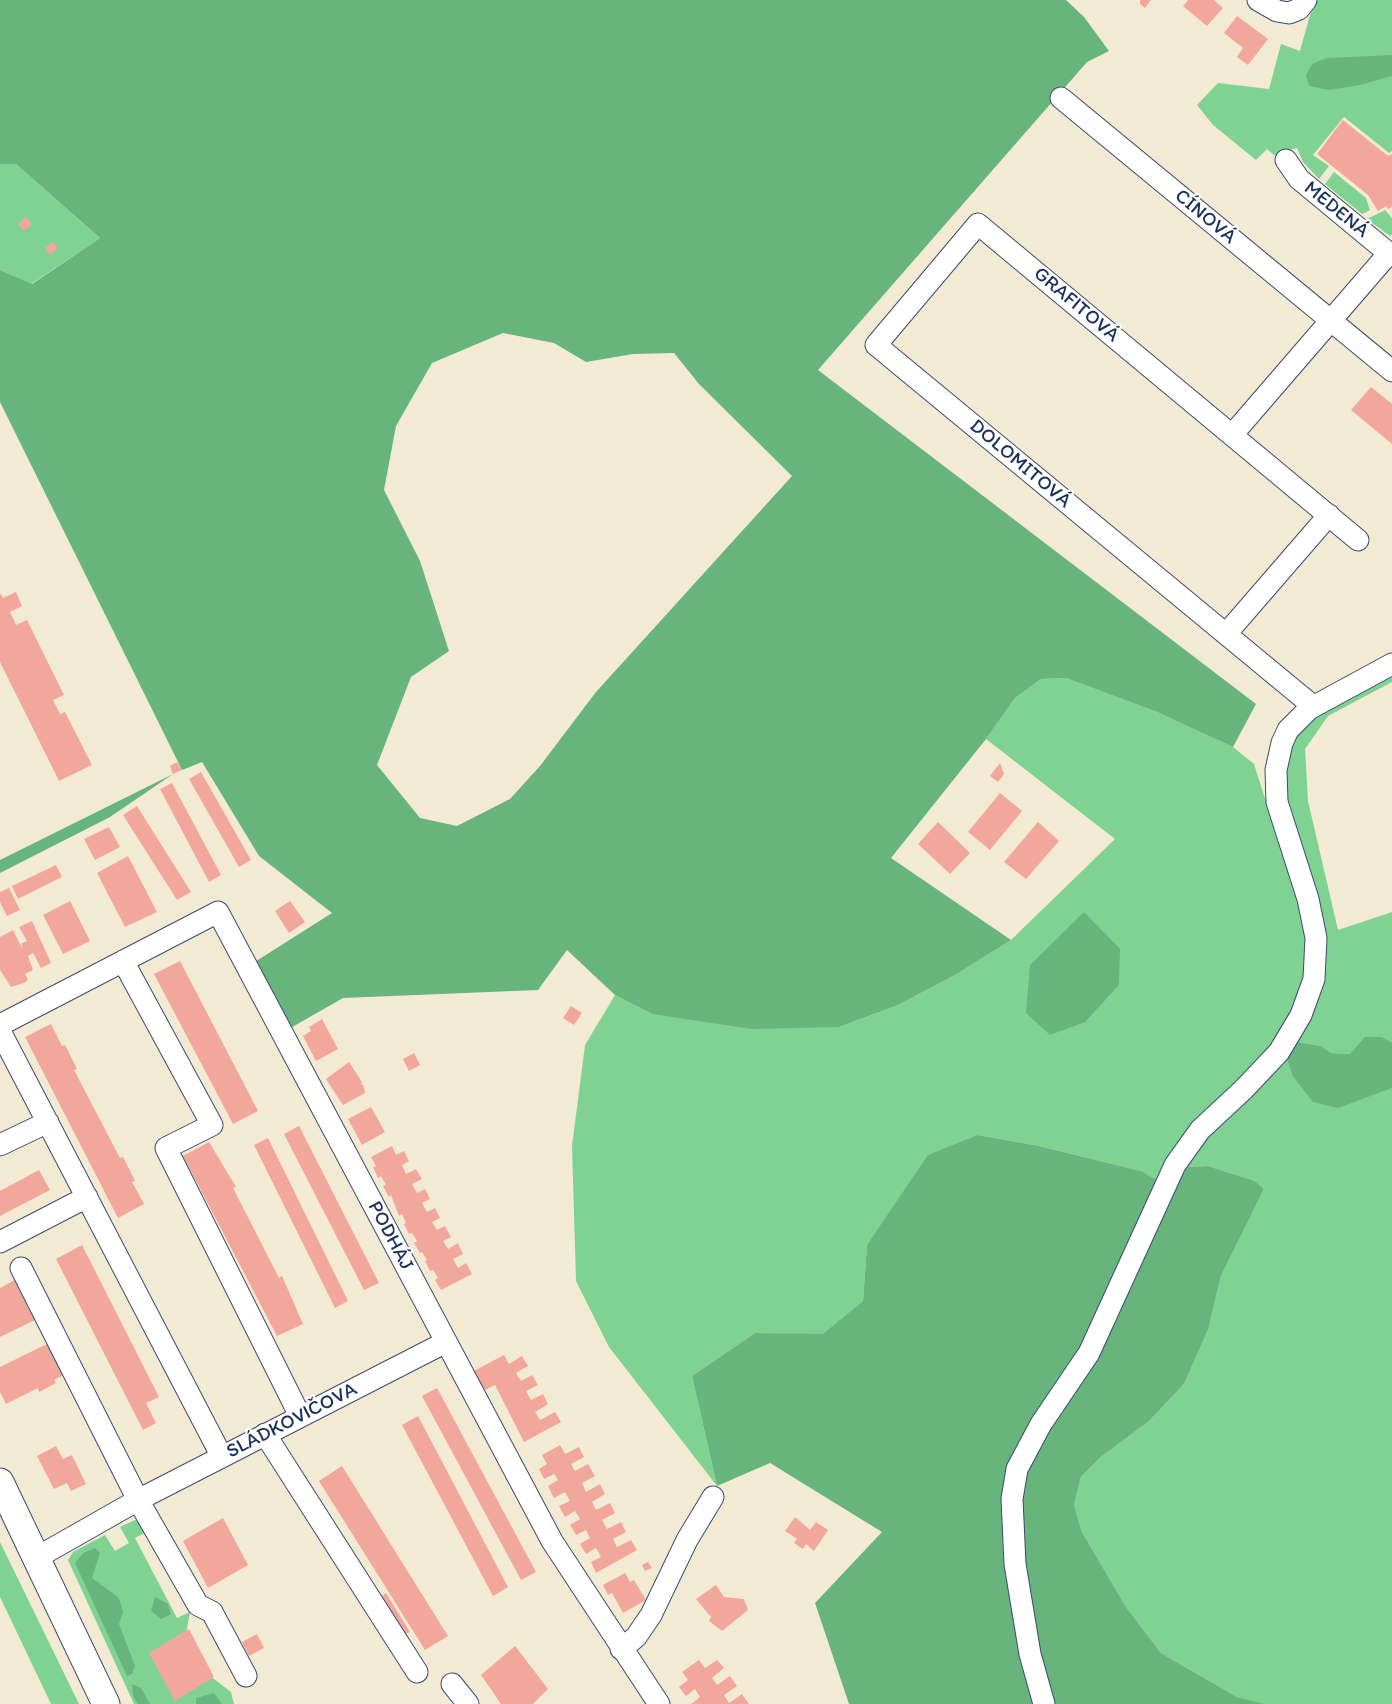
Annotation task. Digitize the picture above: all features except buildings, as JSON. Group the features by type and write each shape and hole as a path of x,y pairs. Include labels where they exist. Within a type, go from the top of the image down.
{"main road":[{"path":"0,1482 105,1704"}],"street":[{"path":"1258,0 1277,11 1300,6"},
{"name":"CÍNOVÁ","path":"1061,98 1072,120 1392,371"},
{"name":"MEDENÁ","path":"1286,160 1299,179 1391,255"},
{"name":"GRAFITOVÁ","path":"929,283 978,224 1358,540"},
{"path":"1232,435 1391,255"},
{"name":"DOLOMITOVÁ","path":"929,283 876,345 1313,706"},
{"path":"1226,634 1329,515"},
{"path":"1044,1704 1030,1654 1015,1564 1012,1499 1017,1469 1041,1424 1089,1353 1175,1165 1200,1130 1279,1052 1301,1015 1314,979 1316,938 1308,899 1277,802 1276,770 1282,743 1288,730 1313,706 1392,664"},
{"name":"PODHÁJ","path":"222,1457 48,1122 1,1025 218,912 552,1541 659,1704"},
{"path":"123,961 212,1125 166,1149 300,1416"},
{"path":"0,1145 48,1122"},
{"path":"0,1242 87,1197"},
{"path":"21,1268 138,1500 198,1605 212,1612 246,1676"},
{"name":"SLÁDKOVIČOVA","path":"36,1558 138,1500 446,1342"},
{"path":"265,1434 417,1672"},
{"path":"621,1649 636,1637 651,1615 687,1540 712,1497"},
{"path":"452,1684 468,1704"}],"green space":[{"path":"0,0 1066,0 1084,17 1109,51 1087,62 818,370 1256,704 1233,747 1157,712 1066,678 1041,679 1015,698 986,739 891,858 1011,940 955,975 898,1005 839,1027 752,1029 652,1014 615,995 567,950 538,990 343,998 287,1030 250,965 332,913 259,856 202,762 182,770 0,402 0,270 32,284 100,238 16,164 0,164","holes":["503,333 554,343 586,362 633,354 674,353 699,384 792,476 596,692 540,766 510,799 457,826 420,818 377,765 411,677 449,651 420,561 384,490 396,426 432,363"]},
{"path":"1318,0 1392,0 1392,151 1389,153 1344,117 1313,155 1329,166 1319,179 1303,162 1297,148 1274,155 1267,149 1256,160 1213,125 1197,105 1218,83 1269,89 1281,44 1300,51 1310,15"},
{"path":"1392,55 1392,76 1360,85 1329,90 1309,86 1306,75 1312,64 1327,58"},
{"path":"0,164 16,164 100,238 31,284 0,270"},
{"path":"1334,172 1366,198 1370,210 1362,214 1325,184"},
{"path":"1385,210 1392,218 1390,236 1367,219"},
{"path":"1392,673 1392,682 1328,716 1305,749 1308,801 1338,930 1392,912 1392,1042 1382,1037 1350,1054 1331,1053 1321,1046 1298,1042 1312,1015 1324,975 1285,797 1284,773 1289,748 1302,728 1318,713"},
{"path":"1066,678 1157,712 1233,747 1254,764 1303,917 1307,948 1306,972 1292,1014 1272,1044 1247,1073 1193,1123 1171,1152 1157,1180 1141,1171 1039,1146 978,1135 867,1245 863,1301 823,1335 755,1333 692,1376 717,1486 609,1347 576,1281 572,1146 585,1045 615,995 652,1014 839,1027 898,1005 955,975 1011,940 1115,839 986,739 1015,698 1041,679"},
{"path":"173,774 110,817 0,873 0,860"},
{"path":"1084,912 1120,949 1119,985 1085,1022 1050,1035 1026,1013 1030,965"},
{"path":"1365,1037 1382,1037 1392,1042 1392,1088 1338,1108 1313,1102 1292,1075 1287,1059 1298,1042 1321,1046 1331,1053 1350,1054"},
{"path":"1287,1059 1292,1075 1374,1093 1392,1088 1392,1704 1259,1704 1237,1697 1161,1653 1126,1607 1082,1532 1074,1505 1081,1477 1101,1457 1149,1421 1184,1384 1208,1330 1221,1276 1264,1189 1255,1181 1208,1166 1185,1167 1203,1142"},
{"path":"978,1135 1039,1146 1141,1171 1157,1180 1185,1167 1208,1166 1255,1181 1264,1189 1221,1276 1208,1330 1184,1384 1149,1421 1101,1457 1081,1477 1074,1505 1082,1532 1126,1607 1161,1653 1237,1697 1264,1704 849,1704 815,1603 882,1532 770,1463 717,1486 692,1376 755,1333 823,1334 863,1301 867,1245 928,1155"},
{"path":"137,1519 148,1531 135,1538 177,1618 190,1612 186,1634 210,1676 231,1692 234,1704 134,1704 68,1560 73,1552 105,1535 115,1551 129,1543 120,1527"},
{"path":"0,1542 79,1704 51,1704 0,1597"},
{"path":"95,1548 100,1553 92,1578 119,1598 123,1612 119,1624 135,1666 132,1674 127,1676 75,1563 83,1553"},
{"path":"155,1597 168,1604 171,1614 161,1619 151,1611"},
{"path":"132,1684 141,1688 150,1704 138,1704 133,1696"},
{"path":"214,1693 222,1704 196,1704 196,1698"}]}
